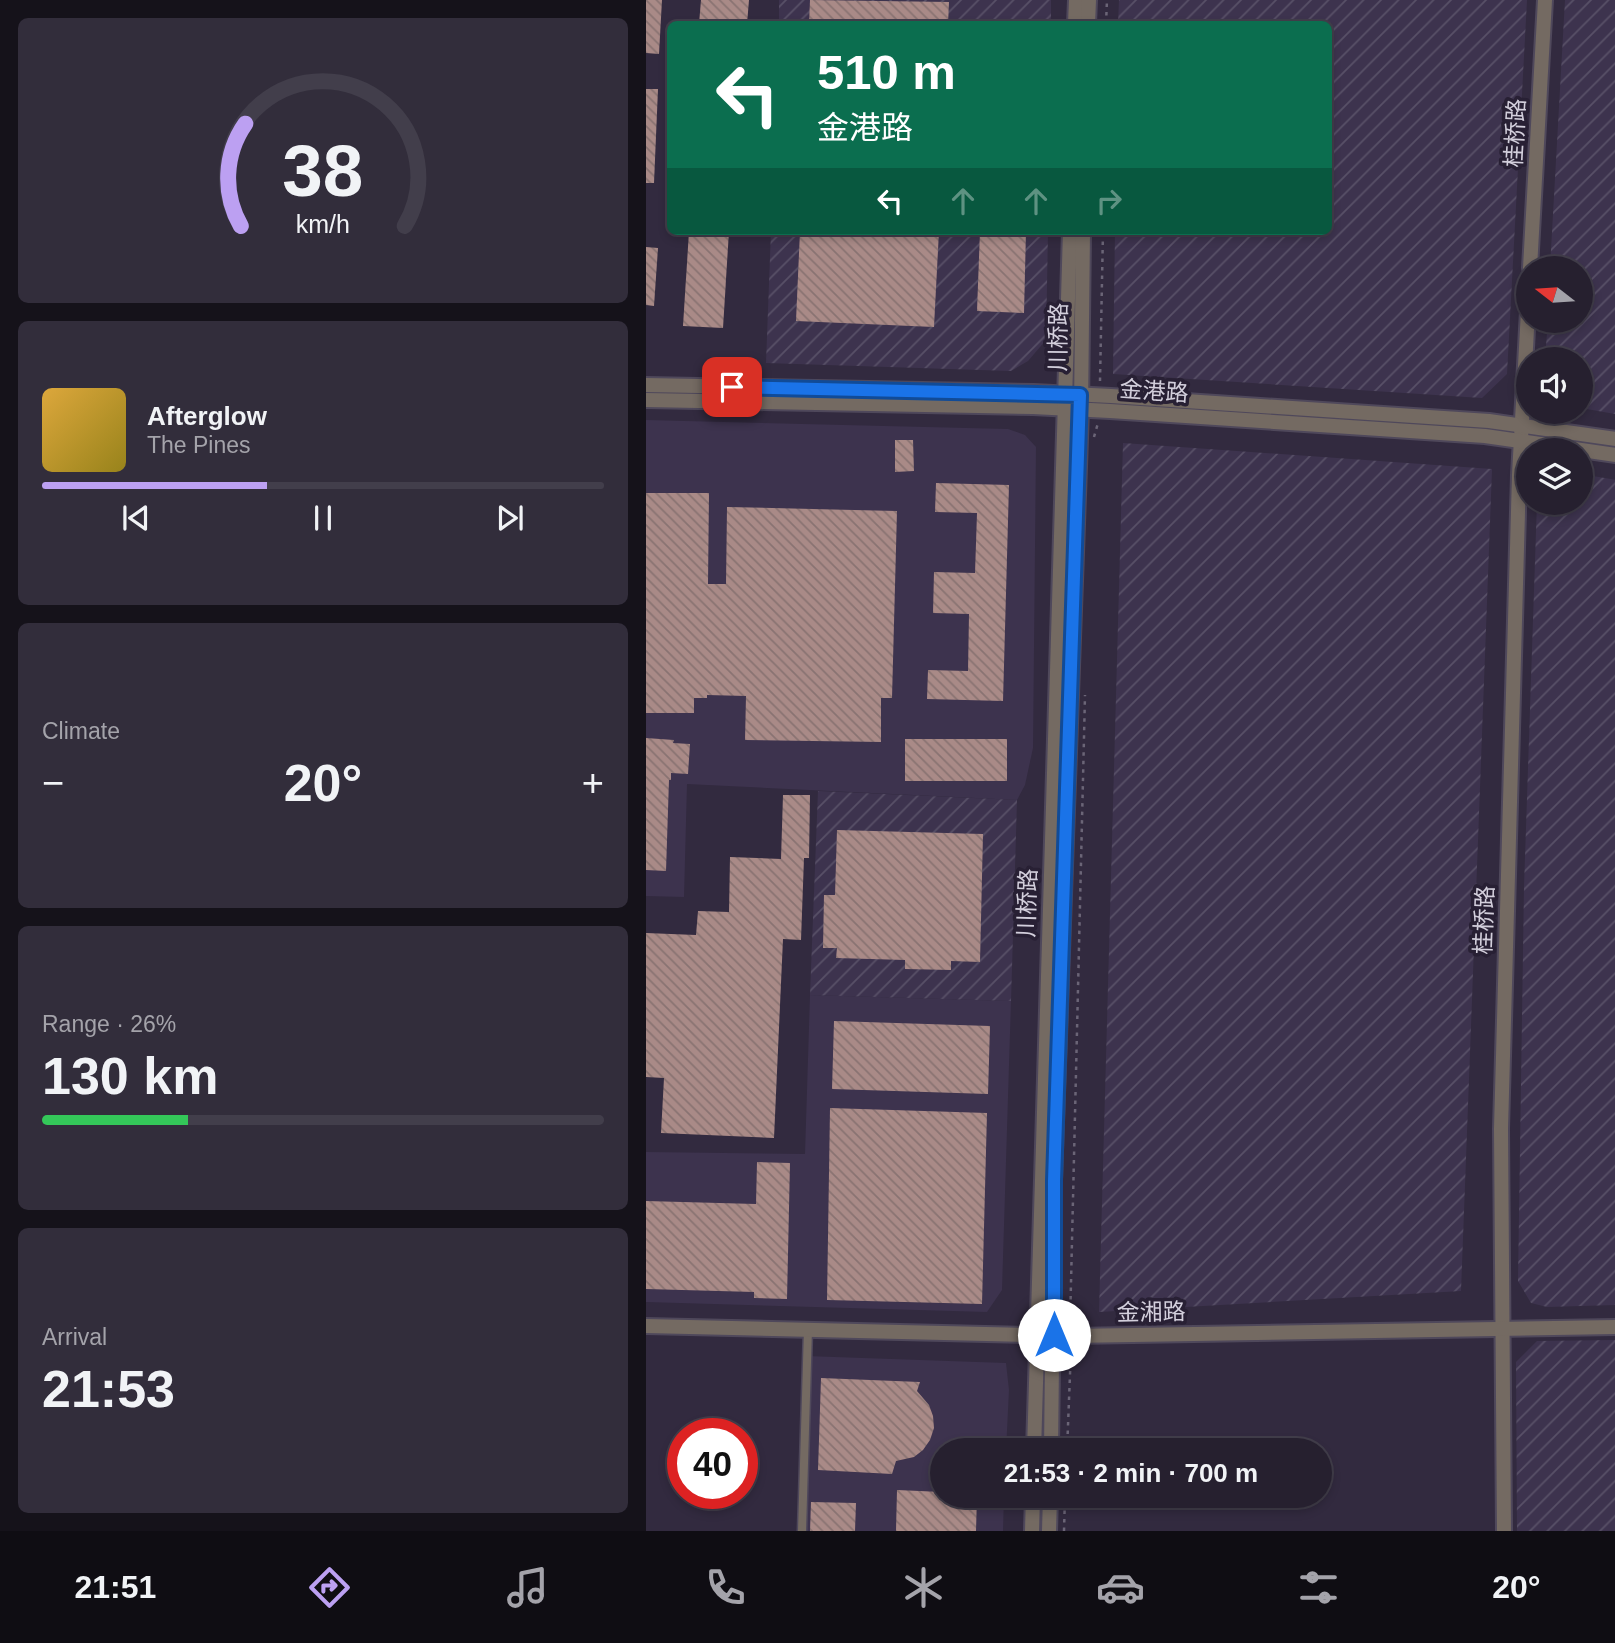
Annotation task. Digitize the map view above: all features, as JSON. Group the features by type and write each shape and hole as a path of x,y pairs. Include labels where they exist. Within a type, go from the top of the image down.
{"street":[{"path":"1075,21 1076,0"},
{"path":"1088,21 1089,0"},
{"name":"桂桥路","path":"1531,256 1545,0"},
{"name":"川桥路","path":"1034,1438 1070,235"},
{"name":"川桥路","path":"1051,1438 1054,1167 1081,402 1083,235"},
{"name":"桂桥路","path":"1504,1531 1501,1129 1521,432 1527,333"},
{"name":"金港路","path":"646,385 1065,401 1615,439"},
{"name":"金港路","path":"646,400 1065,401"},
{"name":"金港路","path":"1521,432 1615,455"},
{"name":"金湘路","path":"646,1326 1071,1336 1615,1327"},
{"path":"1032,1531 1033,1508"},
{"path":"1049,1531 1050,1508"}],"lane":[{"path":"802,1531 808,1329"},
{"path":"803,1487 814,1487"}],"path":[{"path":"1106,21 1107,0"},
{"path":"1092,443 1098,422 1099,403 1103,235"},
{"path":"1067,1438 1086,685"},
{"path":"1064,1531 1065,1508"}],"shaded area":[{"path":"779,0 1051,0 1051,21 779,21"},
{"path":"1119,0 1527,0 1507,374 1482,398 1113,374 1115,235 1332,235 1332,21 1118,21"},
{"path":"1565,0 1615,0 1615,414 1593,410 1593,347 1546,347 1547,333 1593,333 1593,256 1551,256"},
{"path":"771,235 1048,235 1046,340 1028,361 1011,371 766,363"},
{"path":"646,420 1008,429 1025,435 1036,447 1033,748 1025,785 1017,800 687,784 684,897 646,896"},
{"path":"1123,443 1492,469 1461,1291 1099,1312"},
{"path":"1593,476 1616,480 1616,1305 1547,1307 1531,1303 1518,1281 1524,887 1537,515 1593,515"},
{"path":"818,791 1017,800 1011,1001 810,995"},
{"path":"810,995 1011,1001 1002,1290 987,1312 646,1302 646,1152 805,1154"},
{"path":"1616,1340 1615,1531 1517,1531 1516,1362 1537,1341"},
{"path":"806,1356 1006,1363 1009,1390 1007,1438 930,1438 930,1508 1004,1508 1003,1531 797,1531"}],"building":[{"path":"646,0 662,0 659,54 646,53"},
{"path":"701,0 749,0 747,21 699,21"},
{"path":"810,0 949,2 948,21 809,21"},
{"path":"646,89 658,89 654,183 646,183"},
{"path":"689,235 729,235 723,328 683,326"},
{"path":"800,235 939,235 934,327 796,321"},
{"path":"980,235 1026,235 1024,313 977,311"},
{"path":"646,247 658,248 654,306 646,305"},
{"path":"895,440 913,440 914,471 895,472"},
{"path":"936,483 1009,485 1003,701 927,699 928,670 968,671 969,614 933,613 934,572 975,573 977,513 935,512"},
{"path":"646,493 709,493 708,584 726,584 727,507 897,511 892,698 881,698 881,742 745,740 746,696 707,695 707,698 694,698 694,713 646,713"},
{"path":"646,738 690,744 688,774 671,773 669,780 666,871 646,870"},
{"path":"905,739 1007,739 1007,781 905,781"},
{"path":"783,795 810,795 809,858 804,858 801,940 783,939 774,1138 661,1133 664,1078 646,1077 646,933 696,935 698,911 729,912 730,857 781,859"},
{"path":"837,830 983,834 980,962 951,961 951,970 905,969 905,960 836,958 837,948 823,948 824,895 835,895"},
{"path":"834,1021 990,1026 988,1094 832,1089"},
{"path":"830,1108 987,1113 982,1304 827,1300"},
{"path":"757,1162 790,1163 787,1299 754,1298 754,1292 646,1289 646,1201 756,1204"},
{"path":"821,1378 920,1382 917,1391 929,1405 934,1428 923,1450 914,1457 896,1461 892,1474 818,1470"},
{"path":"897,1490 930,1491 930,1508 977,1508 976,1531 896,1531"},
{"path":"811,1502 856,1503 855,1531 810,1531"}],"route":[{"path":"732,387 1080,395 1054,1181 1054,1335"}]}
